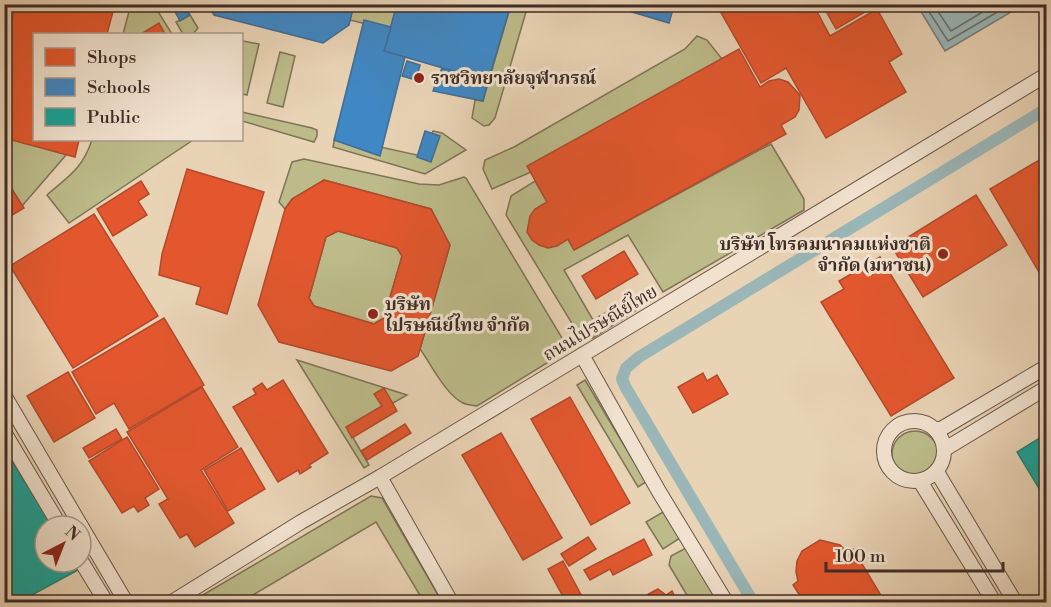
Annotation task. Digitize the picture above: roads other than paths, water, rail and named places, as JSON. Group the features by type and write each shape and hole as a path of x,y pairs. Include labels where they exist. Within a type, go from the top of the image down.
{"street":[{"name":"ถนนไปรษณีย์ไทย","path":"172,603 301,522 380,477 1047,75"},
{"path":"582,355 658,490 726,603"},
{"path":"935,429 940,429 1047,367"},
{"path":"945,449 1047,388"},
{"path":"4,395 74,514"},
{"path":"912,421 924,422 935,429 945,449 943,461 937,472 920,481 908,481 896,476 888,467 884,455 885,443 890,432 900,424 912,421"},
{"path":"4,432 53,514"},
{"path":"937,472 1015,603"},
{"path":"380,477 451,603"},
{"path":"920,481 994,603"},
{"path":"93,547 126,603"},
{"path":"89,574 104,599 112,596 116,587"}],"water":[{"path":"917,5 1023,5 945,51"}],"waterway":[{"path":"753,602 626,388 622,379 626,368 639,357 1046,109"}],"place":[{"name":"ราชวิทยาลัยจุฬาภรณ์","path":"419,78"},
{"name":"บริษัท โทรคมนาคมแห่งชาติ จำกัด (มหาชน)","path":"943,254"},
{"name":"บริษัท ไปรษณีย์ไทย จำกัด","path":"373,314"}]}
